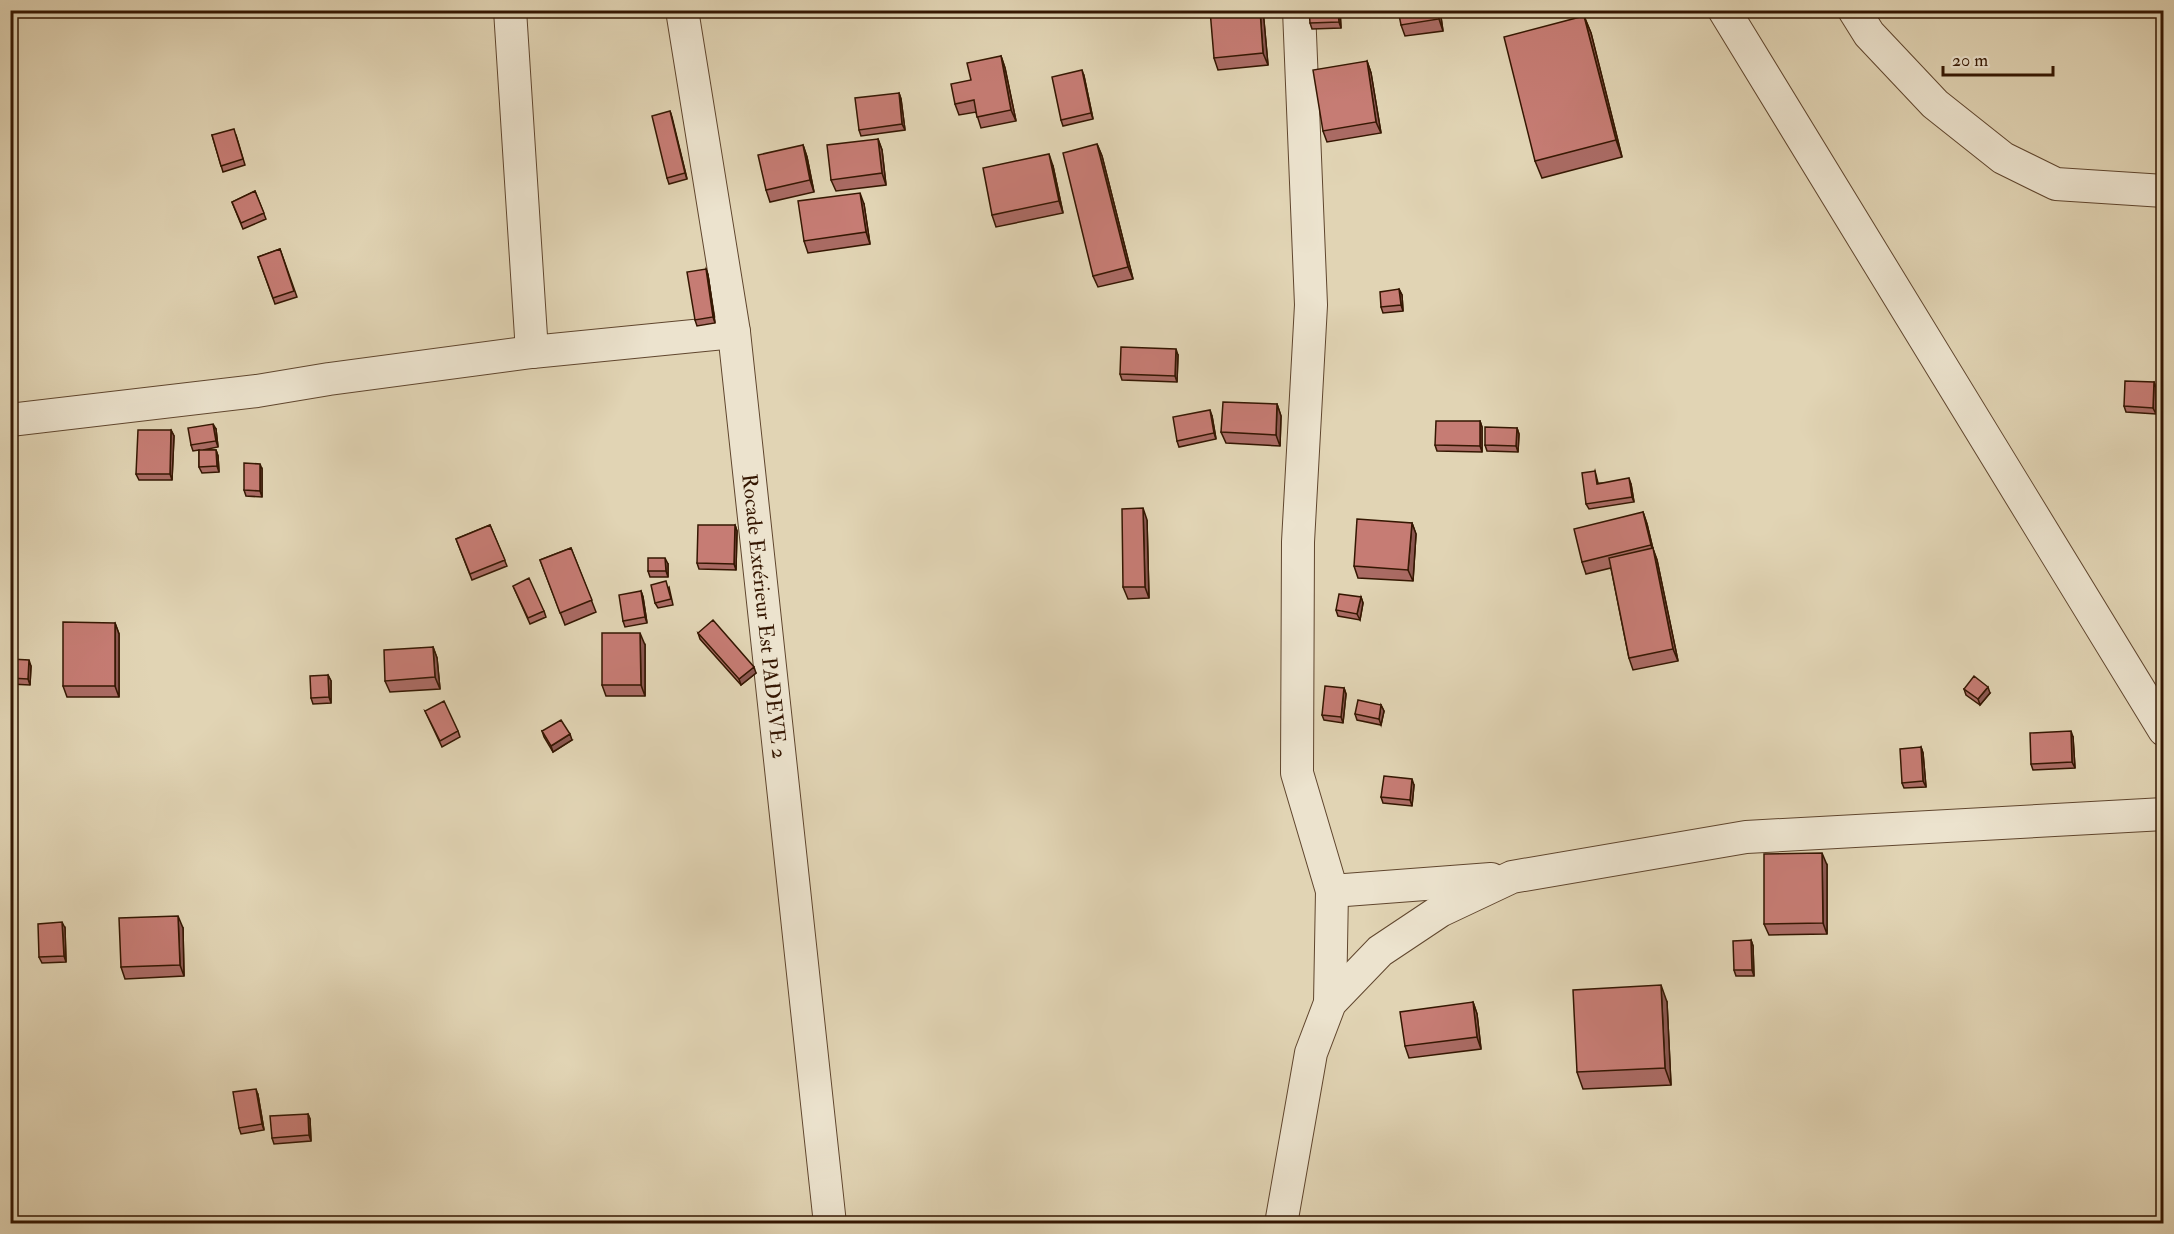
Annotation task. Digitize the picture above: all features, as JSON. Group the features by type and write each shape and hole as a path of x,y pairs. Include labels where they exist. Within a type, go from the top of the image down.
{"street":[{"path":"510,10 532,352"},
{"name":"Rocade Extérieur Est PADEVE 2","path":"682,10 734,332 830,1224"},
{"path":"1281,1224 1311,1053 1330,1003 1332,891 1297,773 1298,542 1311,305 1299,10"},
{"path":"1724,10 2163,730"},
{"path":"1854,10 1869,34 1935,104 2003,158 2055,184 2163,191"},
{"path":"10,420 225,395 532,352 734,332"},
{"path":"1332,891 1512,878 1746,837 2163,814"},
{"path":"1330,1003 1380,951 1440,911 1512,878"}],"building":[{"path":"1210,10 1260,10 1263,53 1214,58"},
{"path":"1309,10 1338,10 1339,22 1310,23"},
{"path":"1398,10 1437,10 1439,19 1401,25"},
{"path":"1584,16 1616,140 1535,161 1504,37"},
{"path":"1001,56 1011,110 977,117 974,100 955,104 951,84 971,80 967,63"},
{"path":"1367,61 1376,122 1323,131 1313,70"},
{"path":"1082,70 1091,113 1061,120 1052,77"},
{"path":"899,93 902,124 859,130 855,98"},
{"path":"670,111 685,173 667,178 652,116"},
{"path":"234,129 243,159 221,166 212,135"},
{"path":"878,139 882,173 831,180 827,145"},
{"path":"1097,144 1128,267 1093,276 1063,153"},
{"path":"803,145 810,180 766,190 758,155"},
{"path":"1049,154 1059,201 992,215 983,168"},
{"path":"255,191 264,213 241,223 232,202"},
{"path":"860,193 866,232 804,241 798,201"},
{"path":"280,249 294,291 273,298 258,257"},
{"path":"706,269 713,317 695,320 687,272"},
{"path":"1399,289 1401,305 1381,307 1380,292"},
{"path":"2163,305 2163,324 2159,325 2158,306"},
{"path":"2163,337 2163,364 2162,364 2161,338"},
{"path":"1121,347 1176,349 1175,376 1120,374"},
{"path":"2125,381 2154,382 2153,408 2124,406"},
{"path":"1223,402 1277,404 1276,435 1221,432"},
{"path":"1210,410 1214,433 1177,441 1173,417"},
{"path":"1436,421 1480,421 1480,446 1435,445"},
{"path":"213,424 216,441 191,445 188,428"},
{"path":"1485,427 1517,428 1516,446 1485,445"},
{"path":"138,430 171,430 170,474 136,474"},
{"path":"199,450 216,450 217,466 199,467"},
{"path":"244,463 260,464 260,491 244,490"},
{"path":"1595,471 1597,484 1629,478 1632,497 1586,504 1582,473"},
{"path":"1143,508 1145,587 1123,587 1122,509"},
{"path":"1643,512 1651,545 1582,562 1574,529"},
{"path":"1357,519 1412,523 1408,570 1354,566"},
{"path":"490,525 505,560 470,574 456,539"},
{"path":"698,525 735,525 734,564 697,563"},
{"path":"571,548 592,600 560,613 540,560"},
{"path":"1653,548 1673,649 1629,658 1609,558"},
{"path":"648,558 665,558 666,571 648,571"},
{"path":"529,578 544,611 528,618 513,586"},
{"path":"666,581 671,599 655,603 651,585"},
{"path":"641,591 645,617 623,621 619,595"},
{"path":"1339,594 1361,597 1357,614 1336,610"},
{"path":"713,620 754,667 739,679 698,633"},
{"path":"63,622 115,623 115,686 63,686"},
{"path":"602,633 640,633 641,685 602,685"},
{"path":"433,647 435,677 385,681 384,650"},
{"path":"10,659 29,660 28,679 10,678"},
{"path":"328,675 329,697 311,698 310,676"},
{"path":"1974,676 1988,687 1978,699 1964,689"},
{"path":"1325,686 1344,688 1341,717 1322,715"},
{"path":"1358,700 1381,705 1379,719 1355,714"},
{"path":"444,701 458,731 440,741 425,711"},
{"path":"561,720 570,734 551,746 542,731"},
{"path":"2071,731 2072,762 2031,764 2030,733"},
{"path":"1921,747 1923,781 1902,783 1900,749"},
{"path":"1384,776 1412,779 1410,800 1381,797"},
{"path":"1822,853 1823,923 1764,924 1764,854"},
{"path":"178,916 180,965 121,967 119,918"},
{"path":"62,922 64,956 39,957 38,924"},
{"path":"1751,940 1752,970 1734,970 1733,941"},
{"path":"1661,985 1665,1068 1577,1072 1573,990"},
{"path":"1473,1002 1477,1037 1405,1046 1400,1012"},
{"path":"256,1089 262,1124 239,1128 233,1092"},
{"path":"308,1114 309,1135 272,1138 270,1116"}]}
